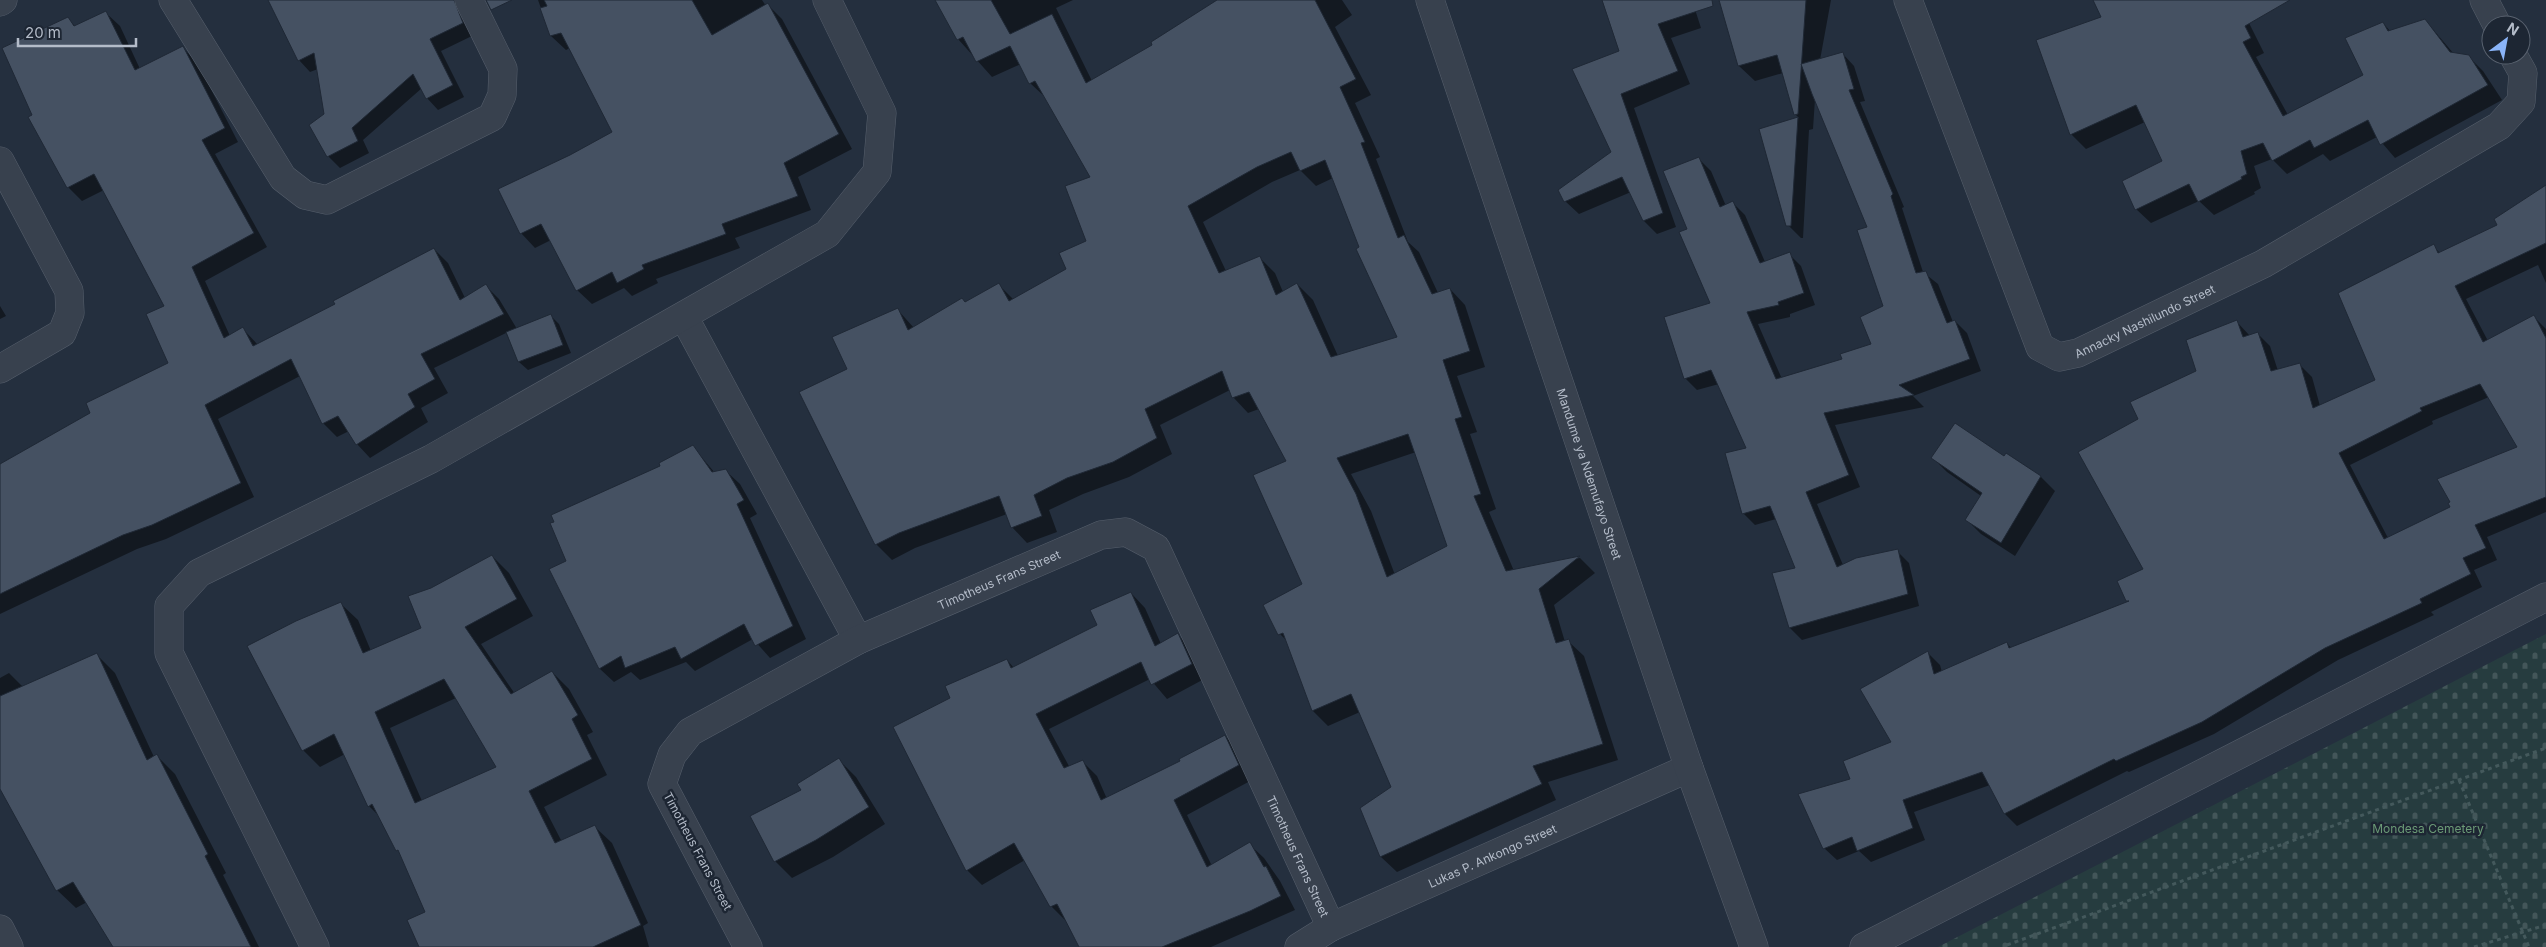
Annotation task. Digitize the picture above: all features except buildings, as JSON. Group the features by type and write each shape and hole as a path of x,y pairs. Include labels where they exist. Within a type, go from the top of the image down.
{"street":[{"path":"173,0 283,178 305,195 328,200 492,117 502,95 503,69 469,0"},
{"path":"315,947 169,653 169,606 199,573 432,459 827,234 877,172 882,113 827,0"},
{"name":"Mandume ya Ndemufayo Street","path":"1430,0 1688,768 1754,947"},
{"name":"Annacky Nashilundo Street","path":"1908,0 2040,347 2059,357 2078,353 2263,264 2499,126 2521,102 2523,73 2519,65"},
{"path":"2484,0 2492,15"},
{"path":"0,161 70,291 70,313 62,333 0,369"},
{"path":"684,317 858,640"},
{"name":"Timotheus Frans Street","path":"748,947 662,784 672,755 690,732 858,640 1101,535 1126,532 1156,548 1330,927"},
{"path":"1864,947 2546,597"},
{"name":"Lukas P. Ankongo Street","path":"1298,947 1330,927 1688,768"},
{"path":"0,929 8,947"}],"path":[{"path":"2007,945 2546,748"},
{"path":"2459,780 2529,947"},
{"path":"2474,947 2546,925"}],"green space":[{"name":"Mondesa Cemetery","path":"2546,634 2546,947 1938,947"}]}
